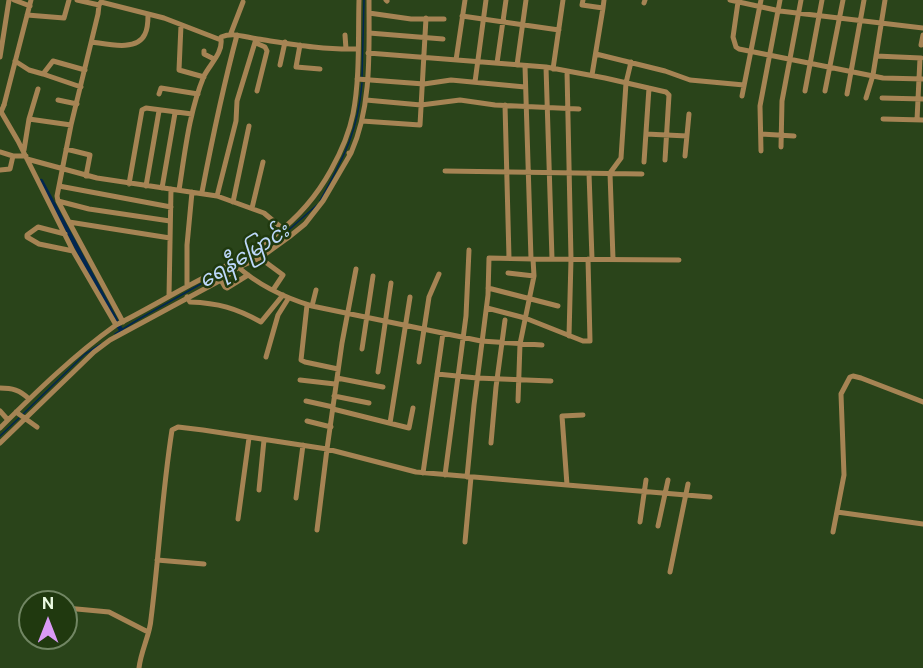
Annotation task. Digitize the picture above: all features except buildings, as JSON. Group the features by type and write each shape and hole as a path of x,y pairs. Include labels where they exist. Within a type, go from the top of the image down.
{"street":[{"path":"27,15 64,18 69,0"},
{"path":"77,0 148,17 222,41 235,36 256,41 346,50 368,58 425,58 546,67 666,92 669,95 665,160"},
{"path":"0,443 24,417 94,352 126,330 221,280 236,265 284,229 306,209 343,149 353,114 358,78 359,0"},
{"path":"0,428 81,351 116,326 186,286 236,265 260,258 305,224 323,201 350,153 362,121 366,100 369,0"},
{"path":"456,60 465,0"},
{"path":"475,82 486,0"},
{"path":"497,63 506,0"},
{"path":"517,65 526,0"},
{"path":"553,69 563,0"},
{"path":"583,0 582,5 603,8"},
{"path":"592,75 604,0"},
{"path":"730,0 761,3 778,11 923,28"},
{"path":"761,151 760,106 780,0"},
{"path":"781,147 782,101 801,0"},
{"path":"805,91 822,0"},
{"path":"825,91 843,0"},
{"path":"847,94 864,0"},
{"path":"866,98 873,75 885,0"},
{"path":"0,2 30,3 1,110 26,153 73,251 116,326"},
{"path":"0,57 3,15 10,2"},
{"path":"202,192 212,132 222,102 226,72 243,2"},
{"path":"738,2 734,40 736,47 873,75 921,79"},
{"path":"742,96 761,3"},
{"path":"100,4 71,125 57,196 123,322"},
{"path":"369,14 411,19 444,19"},
{"path":"462,16 559,30"},
{"path":"92,42 126,46 137,42 144,37 148,17"},
{"path":"362,121 420,124 426,18"},
{"path":"181,27 178,70 204,76"},
{"path":"369,33 443,39"},
{"path":"345,35 346,50"},
{"path":"921,45 923,35"},
{"path":"178,190 192,114 204,76 222,41"},
{"path":"256,41 267,51 257,91"},
{"path":"217,196 236,120 237,101 256,41"},
{"path":"280,65 285,44"},
{"path":"300,46 296,67 320,69"},
{"path":"204,51 204,54 214,59"},
{"path":"596,54 690,80 744,85"},
{"path":"876,56 921,58 920,120 883,119"},
{"path":"15,61 29,70 81,87"},
{"path":"43,74 53,61 85,70"},
{"path":"613,259 610,173 621,158 626,83 631,62"},
{"path":"518,401 520,344 534,276 527,172 525,66"},
{"path":"546,67 552,259"},
{"path":"567,71 571,259 569,336"},
{"path":"358,78 424,84 451,80 525,87"},
{"path":"159,94 161,88 198,94"},
{"path":"644,162 649,88"},
{"path":"26,153 29,119 38,89"},
{"path":"882,98 920,99"},
{"path":"58,100 77,104"},
{"path":"366,100 421,105 451,100 579,109"},
{"path":"506,105 509,258"},
{"path":"129,184 141,111 146,108 192,114"},
{"path":"146,186 159,111"},
{"path":"162,188 175,113"},
{"path":"685,156 689,114"},
{"path":"29,119 71,125"},
{"path":"233,202 249,126"},
{"path":"646,134 687,136"},
{"path":"761,135 794,136"},
{"path":"66,149 90,155 86,176"},
{"path":"343,149 350,153"},
{"path":"0,152 13,156 26,153 40,163 86,176 217,196 264,213 284,229"},
{"path":"0,170 10,170 13,156"},
{"path":"252,208 263,162"},
{"path":"446,171 642,174"},
{"path":"487,308 525,319 583,341 591,340 589,173"},
{"path":"59,186 171,207"},
{"path":"169,296 171,189"},
{"path":"186,286 192,192"},
{"path":"315,197 322,201"},
{"path":"58,201 89,209 170,221"},
{"path":"69,222 170,238"},
{"path":"65,234 38,227 27,237 39,244 73,251"},
{"path":"445,475 468,297 470,250"},
{"path":"260,258 283,275 273,290"},
{"path":"465,542 477,378 487,308 489,258 679,261"},
{"path":"236,265 248,275 289,299 309,305 481,341 542,345"},
{"path":"317,530 336,381 356,269"},
{"path":"508,273 534,276"},
{"path":"419,362 429,297 439,274"},
{"path":"221,280 227,288 248,275"},
{"path":"362,349 373,276"},
{"path":"378,372 391,283"},
{"path":"488,288 558,306"},
{"path":"316,290 309,305 300,360 338,369"},
{"path":"187,297 190,302 231,307 261,322 289,299"},
{"path":"390,423 410,297"},
{"path":"266,357 279,315 289,299"},
{"path":"491,442 505,320"},
{"path":"423,473 443,333"},
{"path":"437,374 551,381"},
{"path":"832,532 844,475 841,394 850,377 861,378 923,402"},
{"path":"300,380 336,381 383,387"},
{"path":"0,388 17,390 29,399"},
{"path":"334,396 369,403"},
{"path":"306,401 410,428 412,408"},
{"path":"0,411 8,420"},
{"path":"17,412 37,427"},
{"path":"567,485 562,416 583,415"},
{"path":"307,421 331,427"},
{"path":"139,668 145,630 151,622 159,529 172,430 178,427 327,447 376,463 423,473 710,497"},
{"path":"238,519 249,438"},
{"path":"259,490 264,440"},
{"path":"296,498 303,445"},
{"path":"640,522 646,480"},
{"path":"658,526 668,480"},
{"path":"670,572 688,484"},
{"path":"837,512 923,524"},
{"path":"157,560 204,564"},
{"path":"78,609 104,610 145,630"}],"waterway":[{"name":"ရေနီမြောင်း","path":"362,78 364,0"},
{"name":"ရေနီမြောင်း","path":"320,201 353,131 362,83"},
{"path":"41,181 121,330"},
{"name":"ရေနီမြောင်း","path":"115,334 275,242 317,205"},
{"name":"ရေနီမြောင်း","path":"22,415 85,354 101,344"},
{"name":"ရေနီမြောင်း","path":"0,436 19,418"}]}
